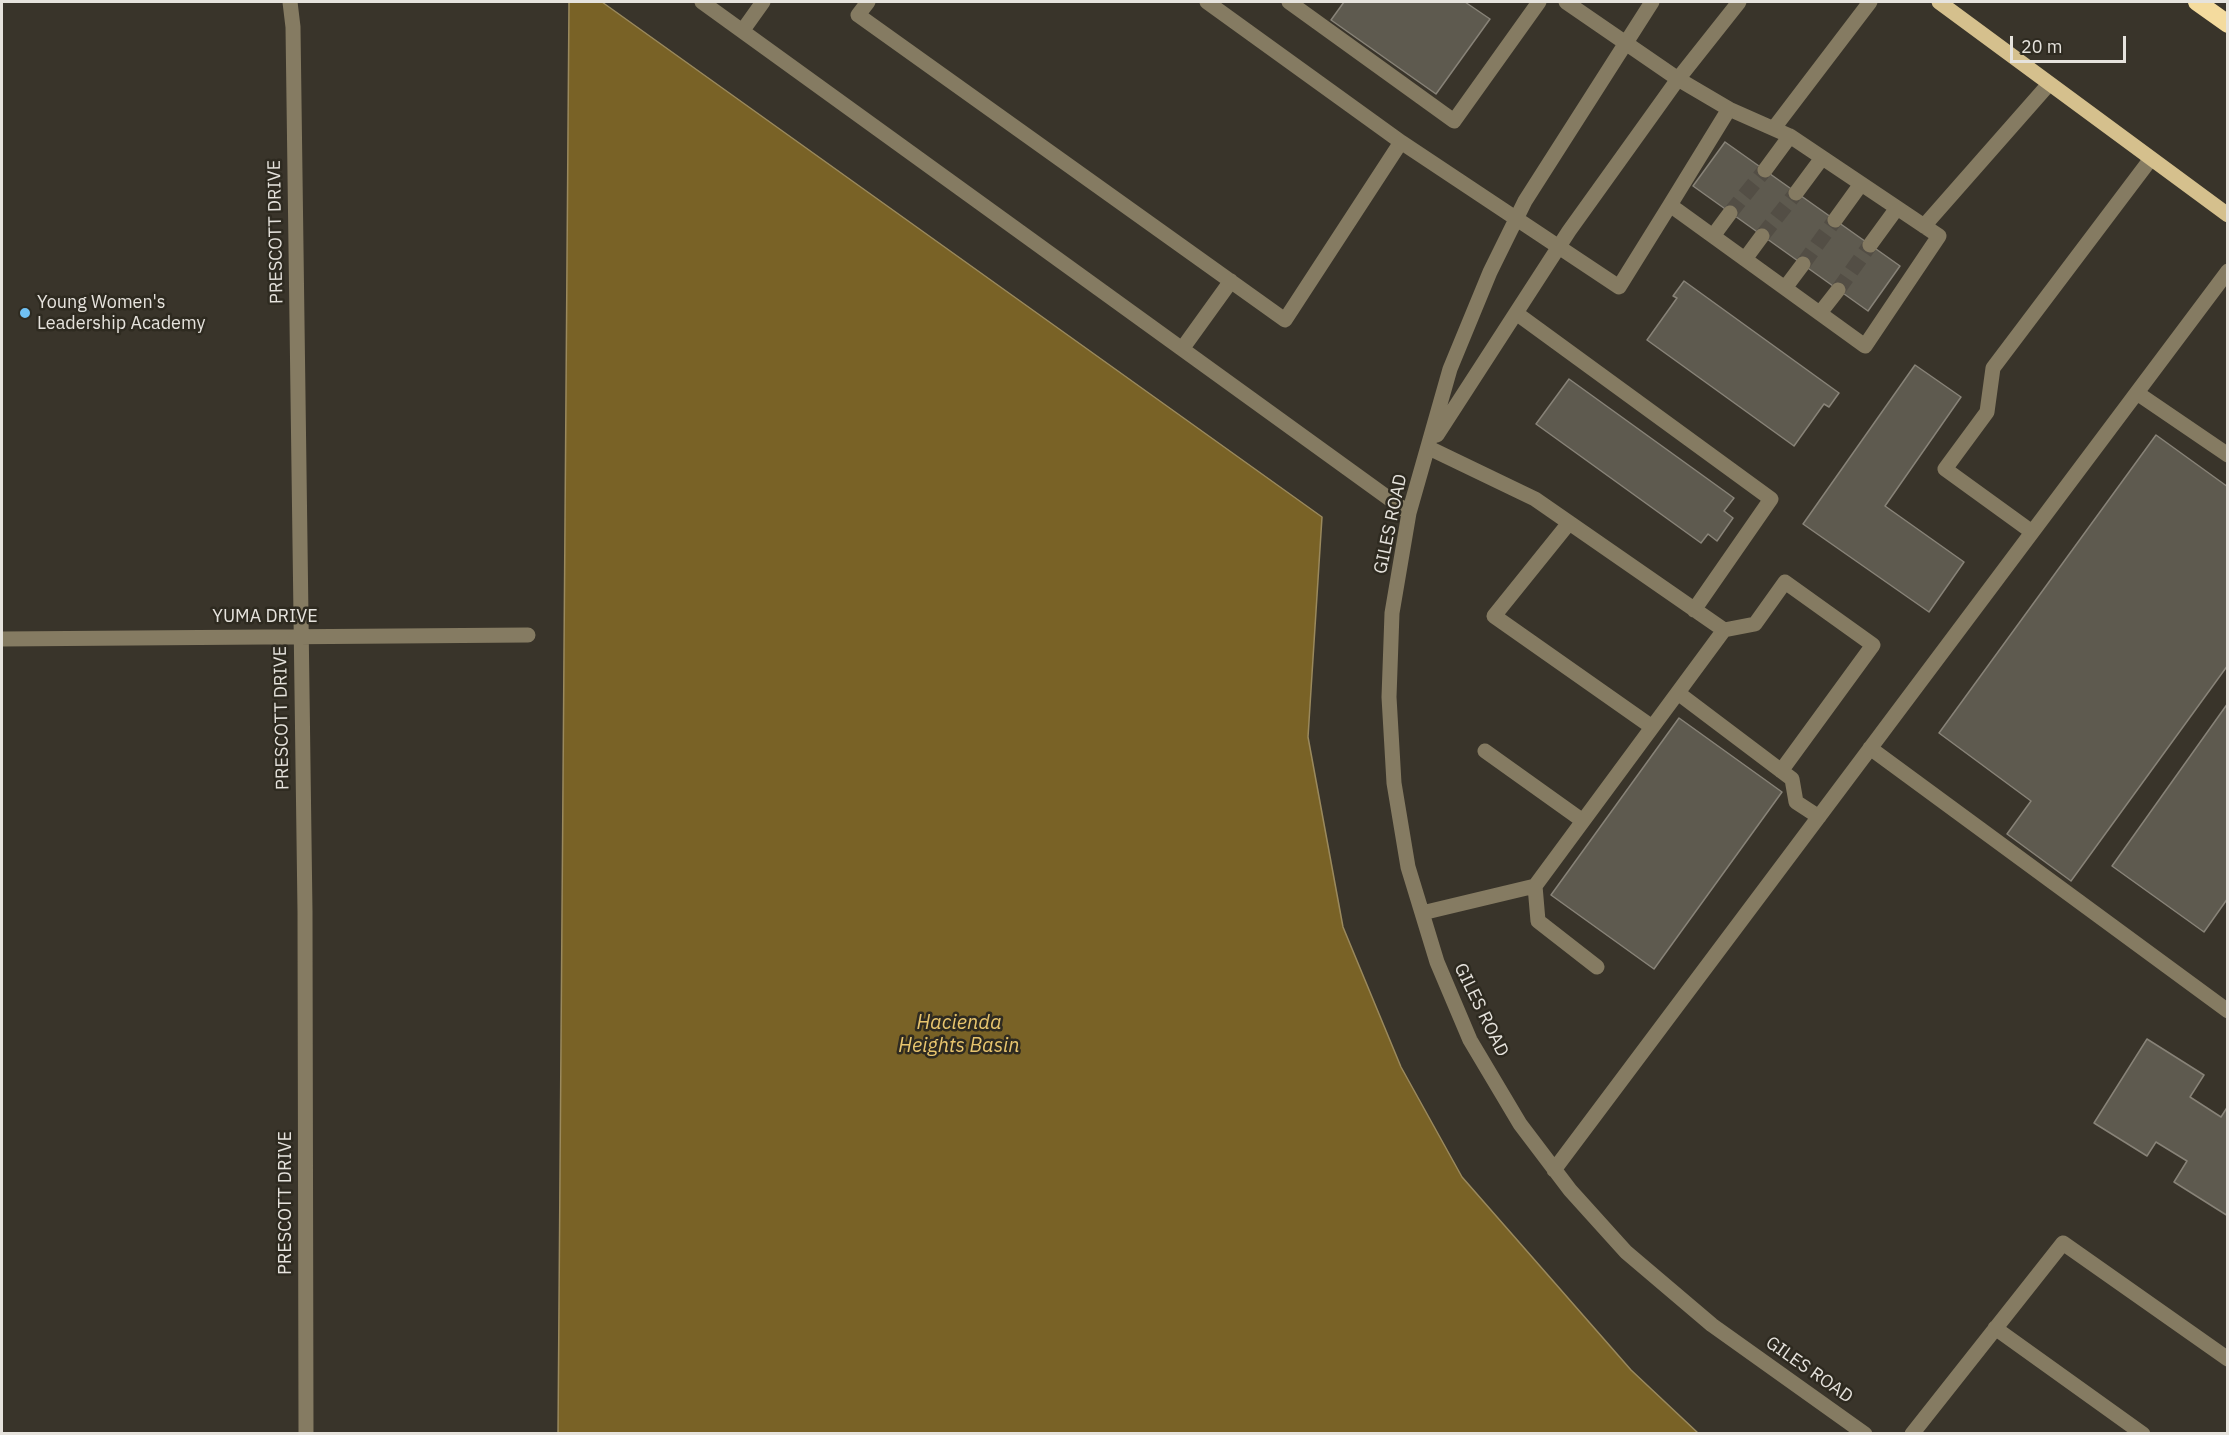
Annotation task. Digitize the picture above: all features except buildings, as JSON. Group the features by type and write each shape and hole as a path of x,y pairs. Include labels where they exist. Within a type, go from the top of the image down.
{"highway":[{"path":"2197,2 2228,24"}],"main road":[{"path":"1939,2 2150,160 2228,215"}],"street":[{"name":"PRESCOTT DRIVE","path":"290,2 293,27 305,910 306,1434"},
{"path":"702,2 1409,513"},
{"path":"743,30 764,2"},
{"path":"868,2 858,15 1285,320 1401,142"},
{"path":"1207,2 1401,142 1619,287 1729,109"},
{"path":"1289,2 1454,121 1539,2"},
{"path":"1566,2 1678,79 1729,109 1790,136 1939,236 1865,346 1670,205"},
{"name":"GILES ROAD","path":"1652,2 1525,201 1490,272 1450,369 1409,513 1392,613 1389,697 1394,783 1408,867 1437,962 1470,1040 1520,1124 1554,1170 1626,1252 1712,1325 1865,1434"},
{"name":"GILES ROAD","path":"1429,448 1559,246 1678,79 1739,2"},
{"path":"1774,128 1870,2"},
{"path":"1924,226 2049,84"},
{"path":"1765,170 1790,136"},
{"path":"1796,193 1822,158"},
{"path":"2032,532 1945,469 1987,412 1993,368 2150,160"},
{"path":"1835,220 1861,184"},
{"path":"1870,245 1897,208"},
{"path":"1713,236 1730,213"},
{"path":"1745,259 1762,236"},
{"path":"1785,288 1803,264"},
{"path":"1554,1170 2228,271"},
{"path":"1182,349 1231,281"},
{"path":"1820,313 1838,290"},
{"path":"1516,313 1771,499 1694,610"},
{"path":"2137,393 2228,455"},
{"path":"1429,448 1535,499 1724,630"},
{"path":"1569,523 1494,616 1652,727"},
{"path":"1422,913 1535,886 1724,630 1755,624 1785,582 1873,645 1781,771"},
{"name":"YUMA DRIVE","path":"2,639 528,635"},
{"path":"1678,693 1792,779 1796,802 1819,817"},
{"path":"1870,748 2228,1011"},
{"path":"1485,751 1583,820"},
{"path":"1535,886 1538,921 1596,967"},
{"path":"1912,1434 2063,1243 2228,1359"},
{"path":"1995,1328 2143,1434"}],"water":[{"name":"Hacienda Heights Basin","path":"569,2 602,2 1322,517 1308,737 1343,927 1401,1067 1462,1177 1631,1370 1698,1433 558,1433"}],"tunnel":[{"path":"1730,213 1765,170"},
{"path":"1762,236 1796,193"},
{"path":"1803,264 1835,220"},
{"path":"1838,290 1870,245"}],"place":[{"name":"Young Women's Leadership Academy","path":"25,313"}]}
